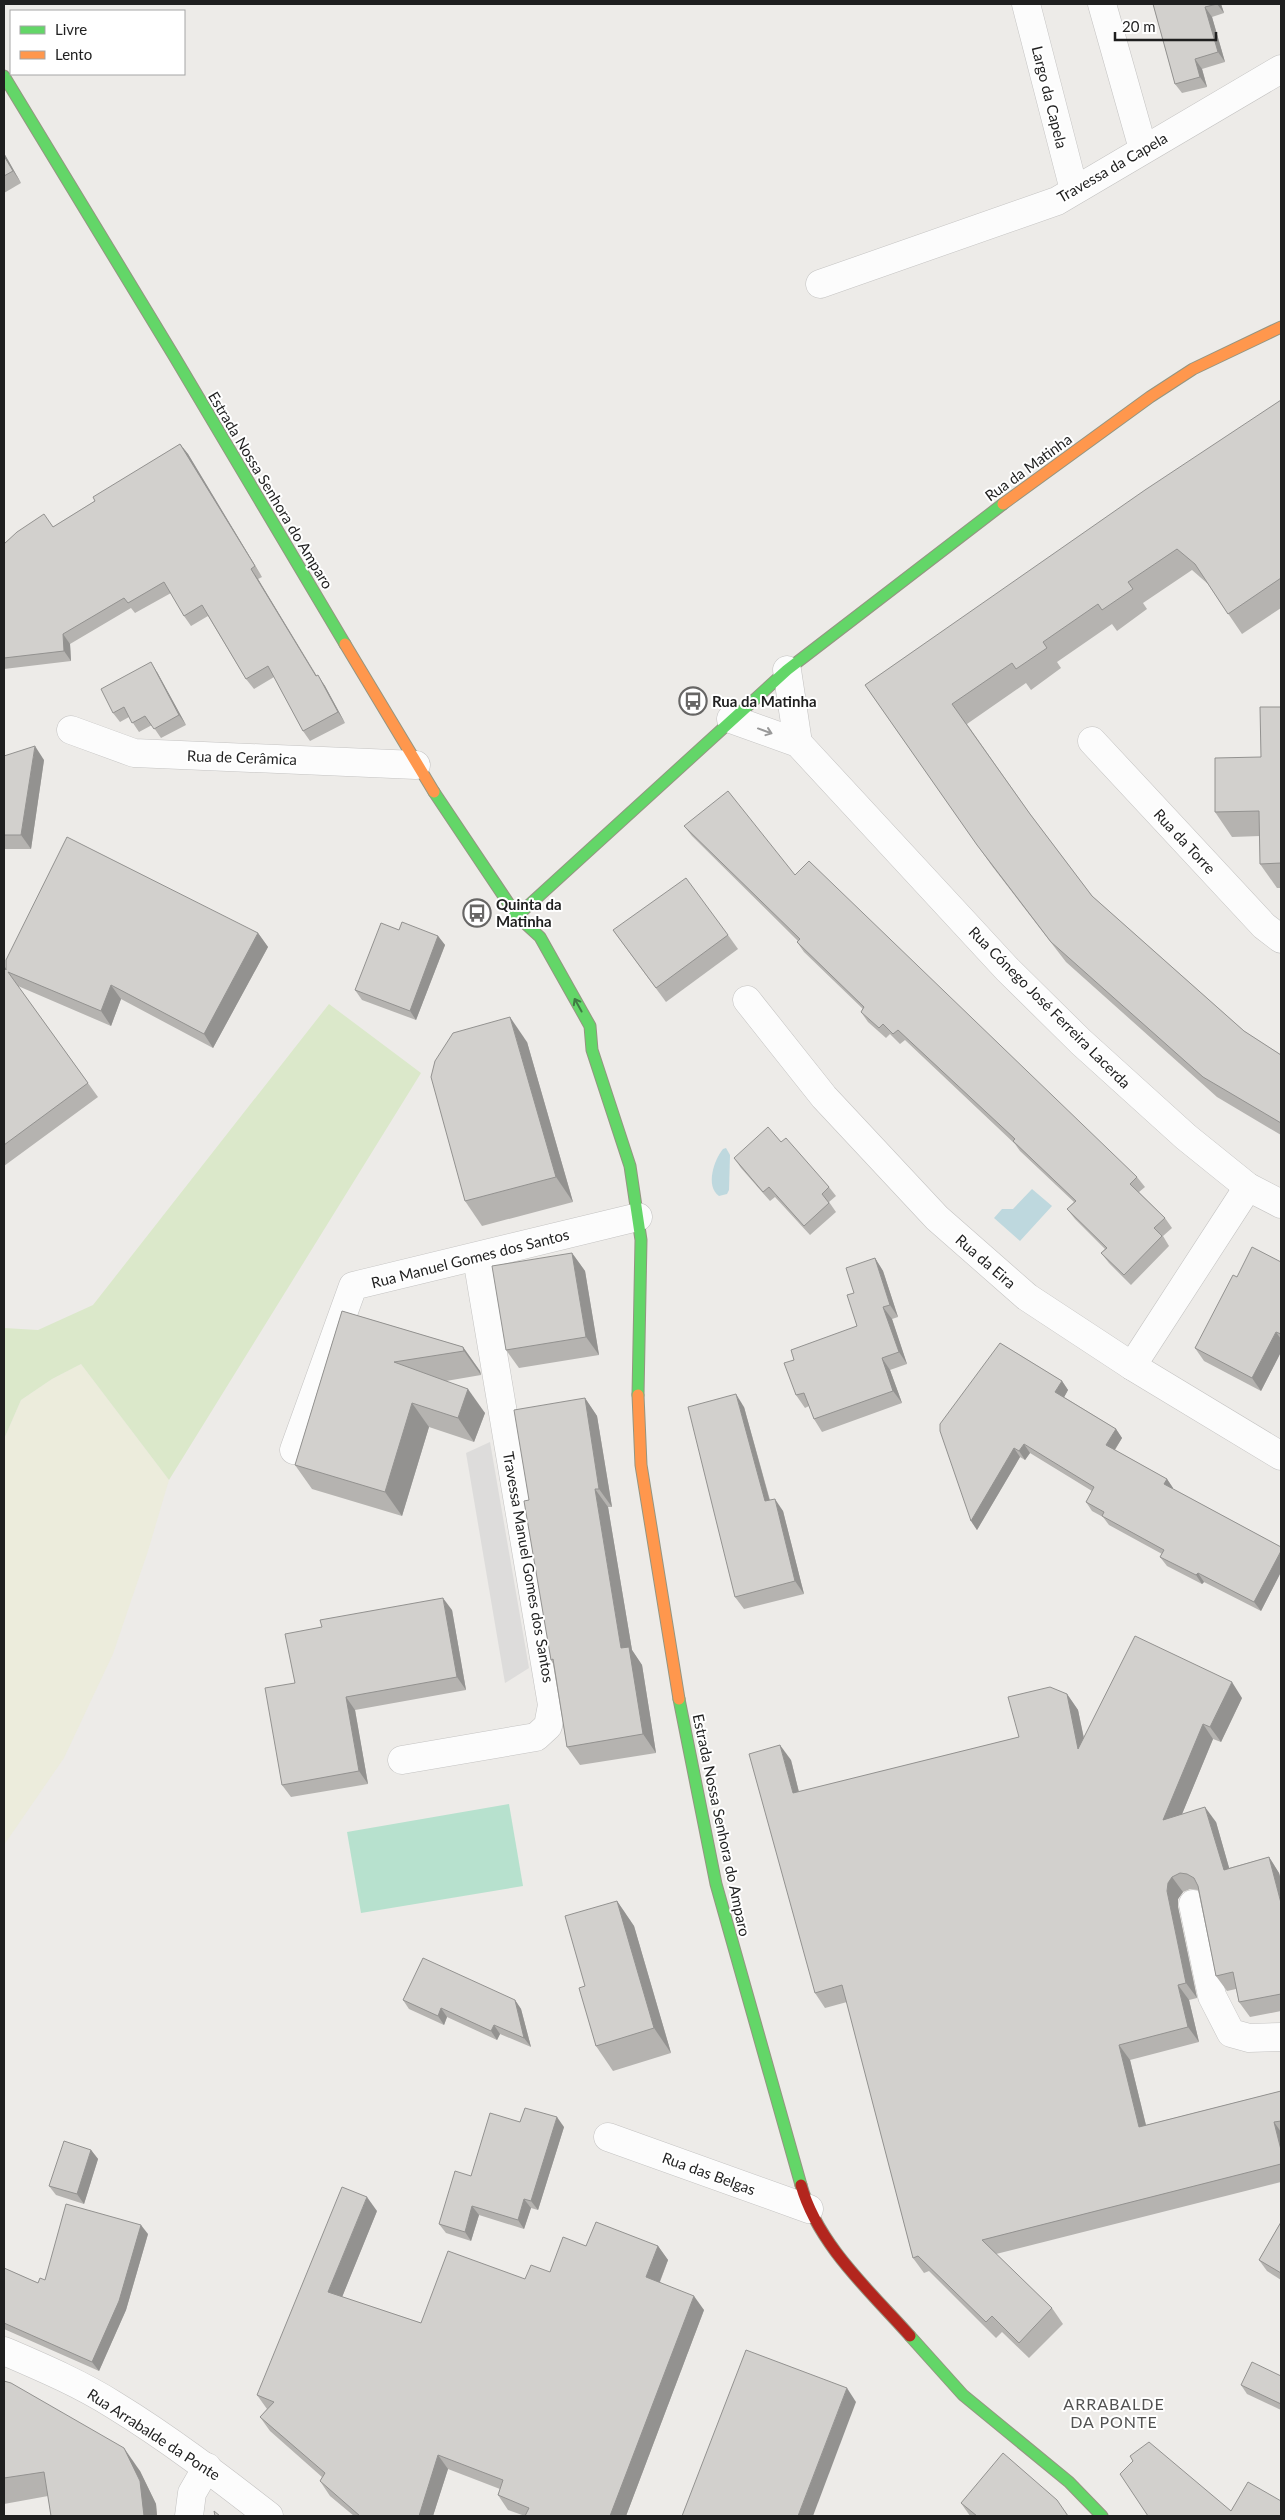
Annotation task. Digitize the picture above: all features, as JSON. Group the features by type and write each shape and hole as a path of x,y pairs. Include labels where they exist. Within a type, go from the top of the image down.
{"main road":[{"name":"Estrada Nossa Senhora do Amparo","path":"4,76 179,364 416,765 517,916 540,937 590,1026 592,1050 630,1166 638,1217 643,1259 638,1413 641,1465 671,1660 716,1884 748,2002 809,2210 823,2234 843,2261 963,2394 1070,2482 1102,2516"},
{"name":"Rua da Matinha","path":"517,916 787,670 1022,489 1150,397 1193,369 1281,327"},
{"name":"Estrada Nossa Senhora do Amparo","path":"517,916 522,938"},
{"path":"580,1040 592,1050"}],"street":[{"name":"Largo da Capela","path":"1026,4 1074,190"},
{"path":"1102,4 1143,149"},
{"name":"Travessa da Capela","path":"820,284 1057,200 1281,69"},
{"path":"787,670 798,743"},
{"name":"Rua Cónego José Ferreira Lacerda","path":"731,719 798,743 1027,989 1081,1042 1186,1137 1248,1187 1281,1204"},
{"name":"Rua de Cerâmica","path":"72,730 134,753 416,765"},
{"name":"Rua da Torre","path":"1092,741 1264,926 1281,939"},
{"name":"Rua da Eira","path":"747,1000 824,1097 937,1218 1027,1297 1132,1366 1281,1456"},
{"path":"1132,1366 1248,1187"},
{"name":"Rua Manuel Gomes dos Santos","path":"294,1450 353,1286 477,1258 638,1217"},
{"name":"Travessa Manuel Gomes dos Santos","path":"402,1760 536,1737 548,1726 552,1705 477,1258"},
{"path":"1193,1904 1212,1996 1231,2033 1249,2038 1281,2037"},
{"name":"Rua das Belgas","path":"608,2137 809,2210"},
{"name":"Rua Arrabalde da Ponte","path":"4,2352 72,2382 113,2404 207,2467 269,2516"},
{"path":"189,2516 192,2493 207,2467"}],"green space":[{"path":"329,1004 421,1073 169,1480 81,1364 52,1379 21,1400 4,1439 4,1328 38,1330 93,1305"},
{"path":"81,1364 169,1480 148,1551 113,1654 64,1758 4,1845 4,1439 21,1400 52,1379"},
{"path":"509,1804 523,1886 361,1913 347,1832"}],"shaded area":[{"path":"490,1442 529,1668 505,1683 466,1453"}],"water":[{"path":"726,1148 730,1155 729,1190 727,1194 719,1196 712,1186 712,1173 720,1154"},
{"path":"1032,1189 1052,1206 1020,1241 994,1218 1002,1209 1013,1209"}],"building":[{"path":"1153,4 1217,4 1205,7 1218,52 1195,59 1200,77 1175,84"},
{"path":"4,156 13,171 4,176"},
{"path":"1281,400 1281,578 1228,614 1195,564 1177,549 1128,582 1133,589 1102,610 1098,604 1043,642 1047,648 1016,669 1012,663 952,704 1030,814 1092,896 1244,1031 1281,1055 1281,1123 1203,1077 1051,942 977,845 865,685 1145,490"},
{"path":"180,444 255,566 251,569 316,676 318,675 338,712 303,731 268,666 246,679 202,605 184,616 164,582 128,603 124,598 63,634 64,651 4,658 4,544 17,532 44,514 53,527 95,501 93,497"},
{"path":"151,662 179,715 154,729 145,716 132,723 124,707 113,713 101,689"},
{"path":"1260,707 1281,707 1281,863 1260,864 1259,811 1215,812 1215,758 1261,757"},
{"path":"35,746 21,835 4,835 4,756"},
{"path":"728,791 795,875 809,861 1137,1177 1130,1184 1165,1218 1154,1228 1162,1236 1124,1275 1101,1253 1107,1248 1067,1209 1076,1201 1013,1141 1015,1139 898,1030 893,1034 883,1024 879,1028 861,1012 864,1007 797,942 800,939 684,826"},
{"path":"67,837 258,933 204,1034 111,985 101,1011 8,972 88,1083 4,1145 4,966 6,970 6,960"},
{"path":"686,878 728,935 656,988 613,930"},
{"path":"402,922 438,936 410,1011 355,990 381,923 399,930"},
{"path":"510,1017 556,1177 465,1201 431,1077 435,1061 453,1033"},
{"path":"768,1127 781,1142 786,1138 829,1187 822,1194 829,1203 804,1226 769,1187 763,1192 734,1158"},
{"path":"1252,1247 1281,1262 1281,1334 1276,1332 1252,1378 1195,1348 1233,1275 1237,1277"},
{"path":"572,1253 586,1337 506,1350 492,1266"},
{"path":"875,1258 890,1305 883,1307 899,1352 882,1358 893,1391 814,1419 804,1393 796,1395 784,1363 794,1360 791,1350 857,1326 847,1295 854,1293 846,1268"},
{"path":"342,1311 463,1347 464,1351 394,1362 468,1389 458,1418 412,1403 385,1492 295,1465"},
{"path":"1000,1343 1062,1381 1055,1392 1116,1429 1106,1445 1167,1479 1164,1484 1281,1547 1281,1551 1254,1602 1198,1573 1196,1575 1160,1557 1164,1550 1102,1516 1104,1512 1086,1502 1094,1487 1024,1444 1019,1451 1014,1448 971,1521 940,1431 940,1424"},
{"path":"736,1394 765,1501 775,1499 795,1581 735,1597 688,1407"},
{"path":"585,1398 599,1489 595,1489 621,1648 629,1647 643,1734 567,1747 524,1501 529,1500 514,1410"},
{"path":"443,1598 457,1677 346,1697 359,1771 282,1785 265,1688 295,1683 285,1634 322,1627 320,1620"},
{"path":"1135,1636 1232,1682 1210,1727 1203,1724 1163,1820 1205,1807 1224,1870 1269,1857 1281,1903 1281,1994 1239,2002 1233,1972 1216,1976 1198,1886 1194,1878 1180,1873 1172,1877 1168,1883 1167,1891 1186,1983 1178,1985 1188,2027 1119,2045 1139,2127 1281,2091 1281,2121 1274,2122 1281,2150 1281,2164 982,2240 1052,2308 1019,2343 992,2316 986,2322 918,2256 913,2258 842,1985 815,1993 749,1754 780,1745 793,1793 1019,1737 1008,1697 1050,1687 1067,1694 1078,1749"},
{"path":"617,1901 654,2028 596,2046 579,1988 585,1986 565,1916"},
{"path":"423,1958 515,2000 524,2038 494,2025 491,2031 441,2008 438,2016 403,2000"},
{"path":"525,2108 557,2117 531,2201 524,2199 518,2220 472,2206 465,2232 439,2224 455,2171 471,2176 490,2113 520,2122"},
{"path":"64,2141 91,2150 77,2194 49,2186"},
{"path":"342,2187 367,2197 328,2292 421,2323 448,2251 525,2279 531,2265 550,2272 563,2237 586,2246 596,2222 658,2246 646,2277 694,2296 610,2516 525,2516 529,2508 498,2495 503,2480 438,2455 419,2516 360,2516 320,2481 325,2473 260,2417 274,2402 257,2395"},
{"path":"66,2204 141,2225 119,2301 92,2362 4,2323 4,2268 38,2283 40,2278 45,2280"},
{"path":"1281,2222 1281,2273 1259,2260"},
{"path":"746,2350 847,2388 798,2516 682,2516"},
{"path":"1252,2362 1281,2376 1281,2404 1241,2385"},
{"path":"4,2381 11,2383 124,2448 140,2481 144,2516 51,2516 44,2472 4,2478"},
{"path":"1149,2442 1231,2511 1248,2482 1281,2501 1281,2516 1148,2516 1120,2474 1133,2461 1130,2456"},
{"path":"1003,2453 1057,2500 1068,2516 977,2516 961,2503"}],"traffic: fast":[{"path":"4,76 174,356 345,644"},
{"path":"517,916 787,670 1003,504"},
{"path":"434,792 517,916 540,937 590,1026 592,1050 630,1166 641,1240 638,1395"},
{"path":"679,1699 716,1884 801,2185"},
{"path":"910,2336 963,2395 1069,2482 1102,2516"}],"traffic: slow":[{"path":"1003,504 1150,397 1193,369 1281,327"},
{"path":"345,644 434,792"},
{"path":"638,1395 641,1465 679,1699"}],"traffic: jam":[{"path":"801,2185 809,2207 832,2247 862,2284 910,2336"}],"place":[{"name":"Rua da Matinha","path":"693,701"},
{"name":"Quinta da Matinha","path":"477,913"}],"district":[{"name":"ARRABALDE DA PONTE","path":"1114,2412"}]}
